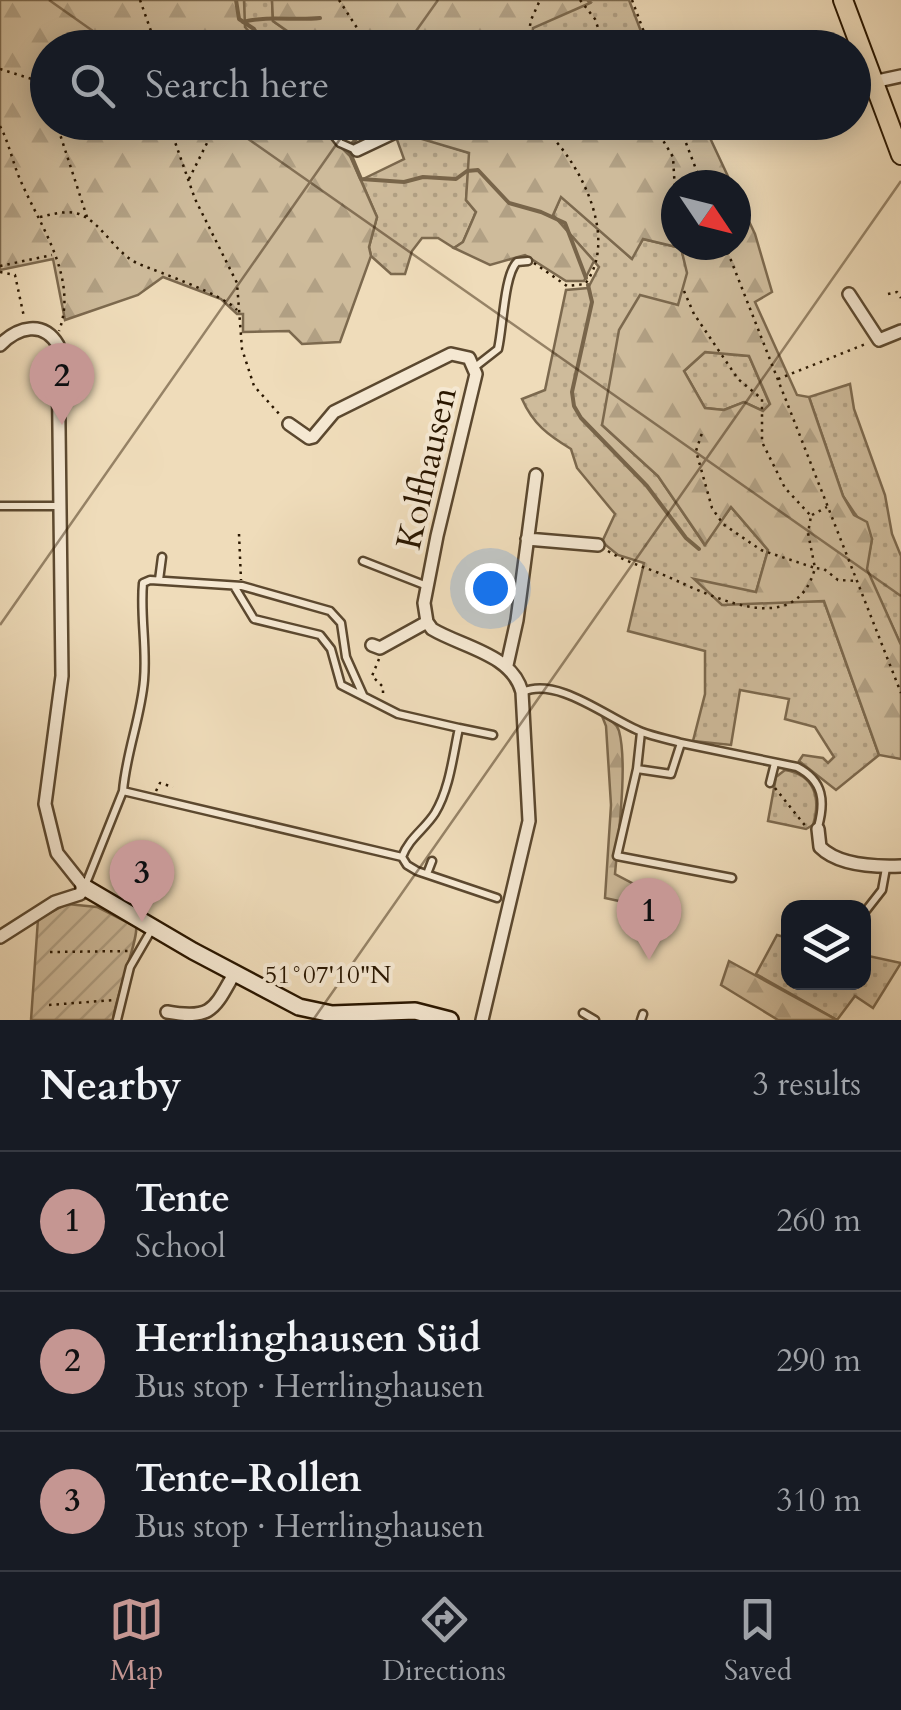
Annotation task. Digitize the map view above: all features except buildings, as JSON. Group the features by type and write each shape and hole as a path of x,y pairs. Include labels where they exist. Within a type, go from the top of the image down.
{"main road":[{"path":"843,0 854,30"},
{"path":"871,77 901,155"}],"street":[{"path":"873,82 901,76"},
{"path":"357,150 378,140"},
{"path":"849,294 879,340 901,331"},
{"path":"0,345 15,333 30,328 46,331 56,339 59,352 62,676 45,809 57,853 84,888 283,1000 332,1014 410,1011 450,1020"},
{"name":"Kolfhausen","path":"289,424 314,437 334,412 451,354 469,358 476,374 437,536 424,603 427,622"},
{"path":"507,665 536,475"},
{"path":"527,539 598,544"},
{"path":"376,646 427,622 445,637 507,665 522,692 529,822 482,1020"},
{"path":"817,832 820,847 832,856 901,866"},
{"path":"0,938 55,902 80,894 84,888"},
{"path":"167,1012 188,1018 206,1016 215,1008 234,974"}],"lane":[{"path":"338,140 357,150"},
{"path":"475,367 498,349 508,274 516,262 528,261"},
{"path":"0,506 60,506"},
{"path":"158,580 162,557"},
{"path":"363,561 428,587"},
{"path":"84,888 123,791 144,683 145,641 140,612 143,584 158,580 234,586 308,603 337,616 346,657 363,694"},
{"path":"234,586 254,618 327,640 341,685 398,714 493,735"},
{"path":"522,692 538,686 604,711 641,732 802,769 817,784 823,800 817,832"},
{"path":"402,858 406,845 435,813 448,782 459,728"},
{"path":"641,732 617,856 732,878"},
{"path":"636,769 671,774 681,743"},
{"path":"770,783 775,763"},
{"path":"123,791 402,858 407,865 427,874 497,898"},
{"path":"427,874 432,861"},
{"path":"871,904 882,890 887,867"},
{"path":"117,1020 137,954 152,928"},
{"path":"583,1013 595,1020"}],"path":[{"path":"140,0 151,30"},
{"path":"339,0 358,30"},
{"path":"529,30 540,0"},
{"path":"580,0 596,18 600,30"},
{"path":"632,0 643,30"},
{"path":"0,69 30,78"},
{"path":"0,126 54,254 65,301 56,339"},
{"path":"62,140 87,218"},
{"path":"174,140 188,181 238,283 242,349 254,386 289,424"},
{"path":"188,181 209,140"},
{"path":"528,261 572,287 584,284 595,267 597,233 593,203 576,166 552,140"},
{"path":"663,140 673,157 674,170"},
{"path":"685,140 696,170"},
{"path":"40,217 74,212 87,218 127,258 222,297 240,314"},
{"path":"0,266 54,254"},
{"path":"731,260 901,692"},
{"path":"15,262 23,314 30,328"},
{"path":"0,272 15,275"},
{"path":"598,544 620,558 711,598 755,607 788,604 810,585 815,568 808,533 810,516 785,488 762,442 762,398 738,378 694,314 684,291"},
{"path":"888,294 897,292 901,298"},
{"path":"776,380 879,340"},
{"path":"704,430 696,451 712,508 723,524 761,550 824,570 838,580 858,580"},
{"path":"810,516 826,507"},
{"path":"239,534 240,568"},
{"path":"376,646 381,655 372,676 383,687 382,697"},
{"path":"153,797 160,783 174,786"},
{"path":"770,783 806,828 817,832"},
{"path":"50,952 122,950 137,954"},
{"path":"49,1005 120,1000"}],"green space":[{"path":"0,0 244,0 248,30 30,30 30,140 334,140 350,156 377,217 369,247 371,256 340,342 302,344 289,331 243,332 243,314 237,314 221,299 163,277 138,295 65,320 53,259 0,270"},
{"path":"244,0 272,0 273,21 286,30 247,30"},
{"path":"272,0 590,3 533,30 286,30 273,21"},
{"path":"587,0 629,0 640,30 462,30 590,2"},
{"path":"397,140 428,140 470,153 466,200 476,212 463,242 454,248 438,238 422,238 412,251 405,274 391,274 371,256 369,247 377,217 361,180 404,159"},
{"path":"425,140 711,140 725,170 661,170 661,243 643,239 632,259 561,197 553,215 594,261 584,281 566,281 525,255 490,265 454,248 463,242 476,212 466,200 469,153"},
{"path":"561,196 631,258 643,239 661,243 661,260 684,260 688,273 678,306 602,425 658,476 704,544 731,507 768,550 756,592 722,604 824,601 879,755 836,790 799,761 803,755 823,758 828,763 834,757 815,727 785,719 789,699 740,690 731,745 693,741 705,694 705,651 628,631 644,563 618,555 602,542 615,514 577,468 571,449 542,428 522,399 545,390 566,290 588,288 599,267 553,215"},
{"path":"751,226 772,292 755,302 797,395 809,397 843,496 854,515 867,522 872,539 867,569 901,645 901,759 879,755 824,601 722,605 694,579 756,592 768,550 731,507 705,545 658,476 602,425 619,330 640,295 678,305 687,273 684,260 751,260","holes":["705,352 749,356 770,404 763,411 744,402 724,410 705,408 684,371"]},
{"path":"705,352 749,356 770,405 763,411 744,402 724,410 705,408 684,371"},
{"path":"850,384 854,409 885,495 892,534 901,556 901,645 866,569 872,539 843,496 809,397"},
{"path":"602,716 617,726 622,745 615,874 645,890 642,906 605,898 611,805"},
{"path":"785,770 809,782 816,797 813,825 806,829 768,821 776,777"},
{"path":"67,904 97,907 136,927 113,1020 31,1020 38,919"},
{"path":"777,935 781,936 781,988 756,974"},
{"path":"871,957 901,963 873,1008 855,996 837,1020 784,990 871,990"},
{"path":"729,961 837,1020 778,1020 721,985"}],"waterway":[{"path":"236,0 239,19 255,30"},
{"path":"243,22 320,18"},
{"path":"355,140 348,148 361,179 456,179 467,171 478,170 509,203 565,223 586,278"},
{"path":"588,285 592,302 572,392 574,406 699,549"}],"place":[{"name":"Herrlinghausen Süd","path":"62,425"},
{"name":"Tente-Rollen","path":"142,922"},
{"name":"Tente","path":"649,960"}]}
